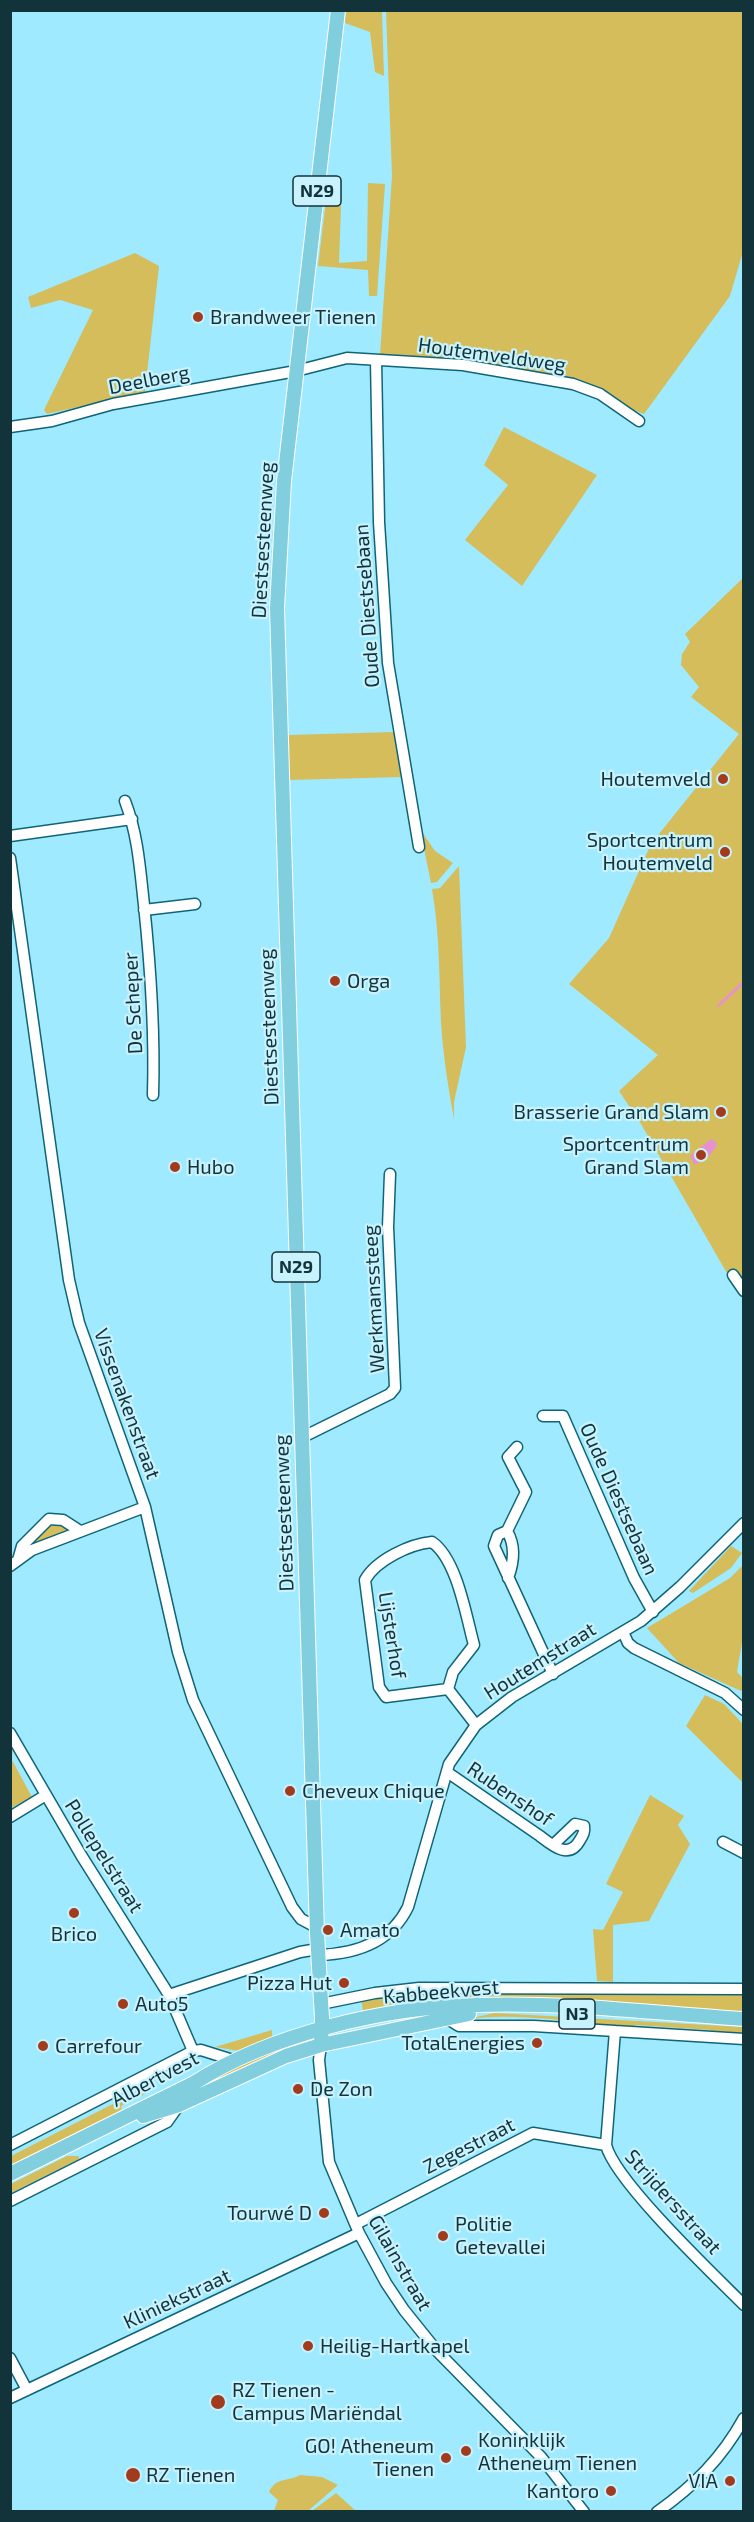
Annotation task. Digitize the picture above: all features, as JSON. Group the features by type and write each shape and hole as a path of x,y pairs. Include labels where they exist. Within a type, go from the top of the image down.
{"main road":[{"name":"Diestsesteenweg","path":"321,2045 277,648 280,535 296,371 338,10"},
{"name":"Kabbeekvest","path":"322,2030 417,2010 473,2005 744,2019"},
{"name":"Kabbeekvest","path":"321,2045 422,2026 446,2018 493,2011 744,2025"},
{"name":"Albertvest","path":"10,2174 236,2061 286,2040 322,2030"},
{"name":"Albertvest","path":"10,2181 119,2127 179,2105 286,2056 321,2045"}],"street":[{"name":"Houtemveldweg","path":"296,371 347,358 463,365 573,384 600,394 639,421"},
{"name":"Oude Diestsebaan","path":"376,360 379,522 388,663 419,847"},
{"name":"Deelberg","path":"10,427 52,421 141,399 296,371"},
{"name":"De Scheper","path":"126,801 136,833 155,1022 153,1095"},
{"path":"10,836 132,819"},
{"name":"Vissenakenstraat","path":"10,858 69,1280 79,1323 145,1507 178,1652 193,1700 292,1908 301,1919 316,1927"},
{"path":"144,910 195,904"},
{"name":"Werkmanssteeg","path":"302,1438 380,1400 395,1388 388,1227 390,1174"},
{"path":"733,1275 744,1291"},
{"name":"Oude Diestsebaan","path":"543,1416 563,1416 634,1578 653,1612"},
{"path":"517,1447 508,1457 526,1492 507,1531 498,1535 494,1546 553,1674"},
{"path":"14,1563 32,1550 145,1507"},
{"path":"14,1563 22,1546 49,1520 63,1520 80,1531"},
{"name":"Houtemstraat","path":"318,1952 364,1946 385,1938 400,1923 408,1907 447,1772 455,1753 476,1725 512,1697 653,1612 744,1523"},
{"path":"507,1531 513,1545 513,1564 508,1578"},
{"name":"Lijsterhof","path":"432,1542 442,1548 450,1562 474,1645 453,1672 448,1689 386,1697 379,1687 365,1580 371,1569 419,1544 432,1542"},
{"path":"623,1632 634,1648 725,1693 744,1710"},
{"path":"448,1689 476,1725"},
{"name":"Pollepelstraat","path":"10,1733 169,1995 197,2051"},
{"name":"Rubenshof","path":"447,1772 553,1845"},
{"path":"10,1817 46,1795"},
{"path":"723,1842 744,1853"},
{"path":"169,1995 300,1952 318,1952"},
{"name":"Kabbeekvest","path":"321,2004 375,1993 419,1988 744,1989"},
{"name":"Kabbeekvest","path":"446,2018 459,2026 534,2026 744,2039"},
{"path":"606,2145 615,2031"},
{"name":"Gilainstraat","path":"321,2045 319,2060 329,2162 357,2228 386,2283 419,2330 541,2457 584,2511"},
{"path":"197,2051 236,2061"},
{"name":"Albertvest","path":"10,2145 197,2051"},
{"name":"Albertvest","path":"10,2201 167,2122 179,2105"},
{"name":"Zegestraat","path":"357,2228 533,2133 606,2145"},
{"name":"Strijdersstraat","path":"606,2145 609,2157 632,2187 744,2305"},
{"name":"Kliniekstraat","path":"10,2398 357,2228"},
{"path":"10,2358 27,2390"},
{"path":"657,2511 700,2479 722,2453 744,2418"}],"shaded area":[{"path":"346,11 382,11 384,76 375,72 370,32 345,23"},
{"path":"386,11 743,11 744,248 730,296 644,414 533,372 487,363 380,355 392,176"},
{"path":"368,183 385,184 377,296 369,296 368,270 318,266 326,200 338,201 341,206 339,263 367,261"},
{"path":"135,253 159,266 145,392 47,414 44,410 93,310 60,300 31,308 28,297"},
{"path":"504,427 597,475 522,586 465,540 508,485 484,465"},
{"name":"Houtemveld","path":"743,578 744,1290 739,1294 641,1124 619,1091 658,1055 569,984 609,938 651,844 739,734 691,697 699,687 681,665 682,654 690,642 685,634"},
{"path":"395,732 404,777 289,780 287,735"},
{"path":"420,829 435,851 453,863 437,882 431,883"},
{"path":"459,866 466,1047 454,1102 454,1119 443,1047 438,940 432,889 440,888"},
{"path":"711,1139 717,1143 714,1150 705,1159 694,1164 690,1156"},
{"path":"55,1521 67,1529 66,1531 32,1546 30,1544 48,1523"},
{"path":"731,1546 742,1553 731,1568 693,1593 689,1591"},
{"path":"743,1565 743,1637 737,1672 743,1678 743,1691 741,1691 679,1663 647,1628 730,1578"},
{"path":"705,1695 724,1704 743,1724 743,1783 686,1726"},
{"path":"13,1746 12,1760 32,1797 11,1808 10,1748"},
{"path":"650,1795 684,1816 678,1825 690,1844 649,1921 613,1925 613,1982 597,1981 593,1929 603,1930 623,1892 606,1884"},
{"path":"397,1993 743,1994 744,2014 447,2000 363,2011 361,1999"},
{"path":"495,2013 743,2027 744,2033 716,2031 715,2035 711,2035 711,2030 635,2025 633,2030 596,2027 596,2023 516,2017 470,2019 470,2024 457,2021"},
{"path":"272,2030 272,2037 239,2051 215,2047"},
{"path":"280,2048 281,2051 200,2088 200,2084"},
{"path":"144,2088 147,2093 121,2106 122,2112 11,2169 11,2156"},
{"path":"67,2156 79,2156 79,2159 11,2193 11,2184"},
{"path":"300,2475 322,2477 338,2485 308,2511 274,2511 278,2500 269,2492 272,2487 278,2482"},
{"path":"336,2493 356,2511 312,2511"}],"waterway":[{"path":"719,1005 744,982"}],"place":[{"name":"Brandweer Tienen","path":"198,317"},
{"name":"Houtemveld","path":"723,779"},
{"name":"Sportcentrum Houtemveld","path":"725,852"},
{"name":"Orga","path":"335,981"},
{"name":"Brasserie Grand Slam","path":"721,1112"},
{"name":"Sportcentrum Grand Slam","path":"701,1155"},
{"name":"Hubo","path":"175,1167"},
{"name":"Cheveux Chique","path":"290,1791"},
{"name":"Brico","path":"74,1913"},
{"name":"Amato","path":"328,1930"},
{"name":"Pizza Hut","path":"344,1983"},
{"name":"Auto5","path":"123,2004"},
{"name":"TotalEnergies","path":"537,2043"},
{"name":"Carrefour","path":"43,2046"},
{"name":"De Zon","path":"298,2089"},
{"name":"Tourwé D","path":"324,2213"},
{"name":"Politie Getevallei","path":"443,2236"},
{"name":"Heilig-Hartkapel","path":"308,2346"},
{"name":"RZ Tienen - Campus Mariëndal","path":"218,2402"},
{"name":"Koninklijk Atheneum Tienen","path":"466,2451"},
{"name":"GO! Atheneum Tienen","path":"446,2458"},
{"name":"RZ Tienen","path":"133,2475"},
{"name":"VIA","path":"730,2481"},
{"name":"Kantoro","path":"611,2491"}]}
